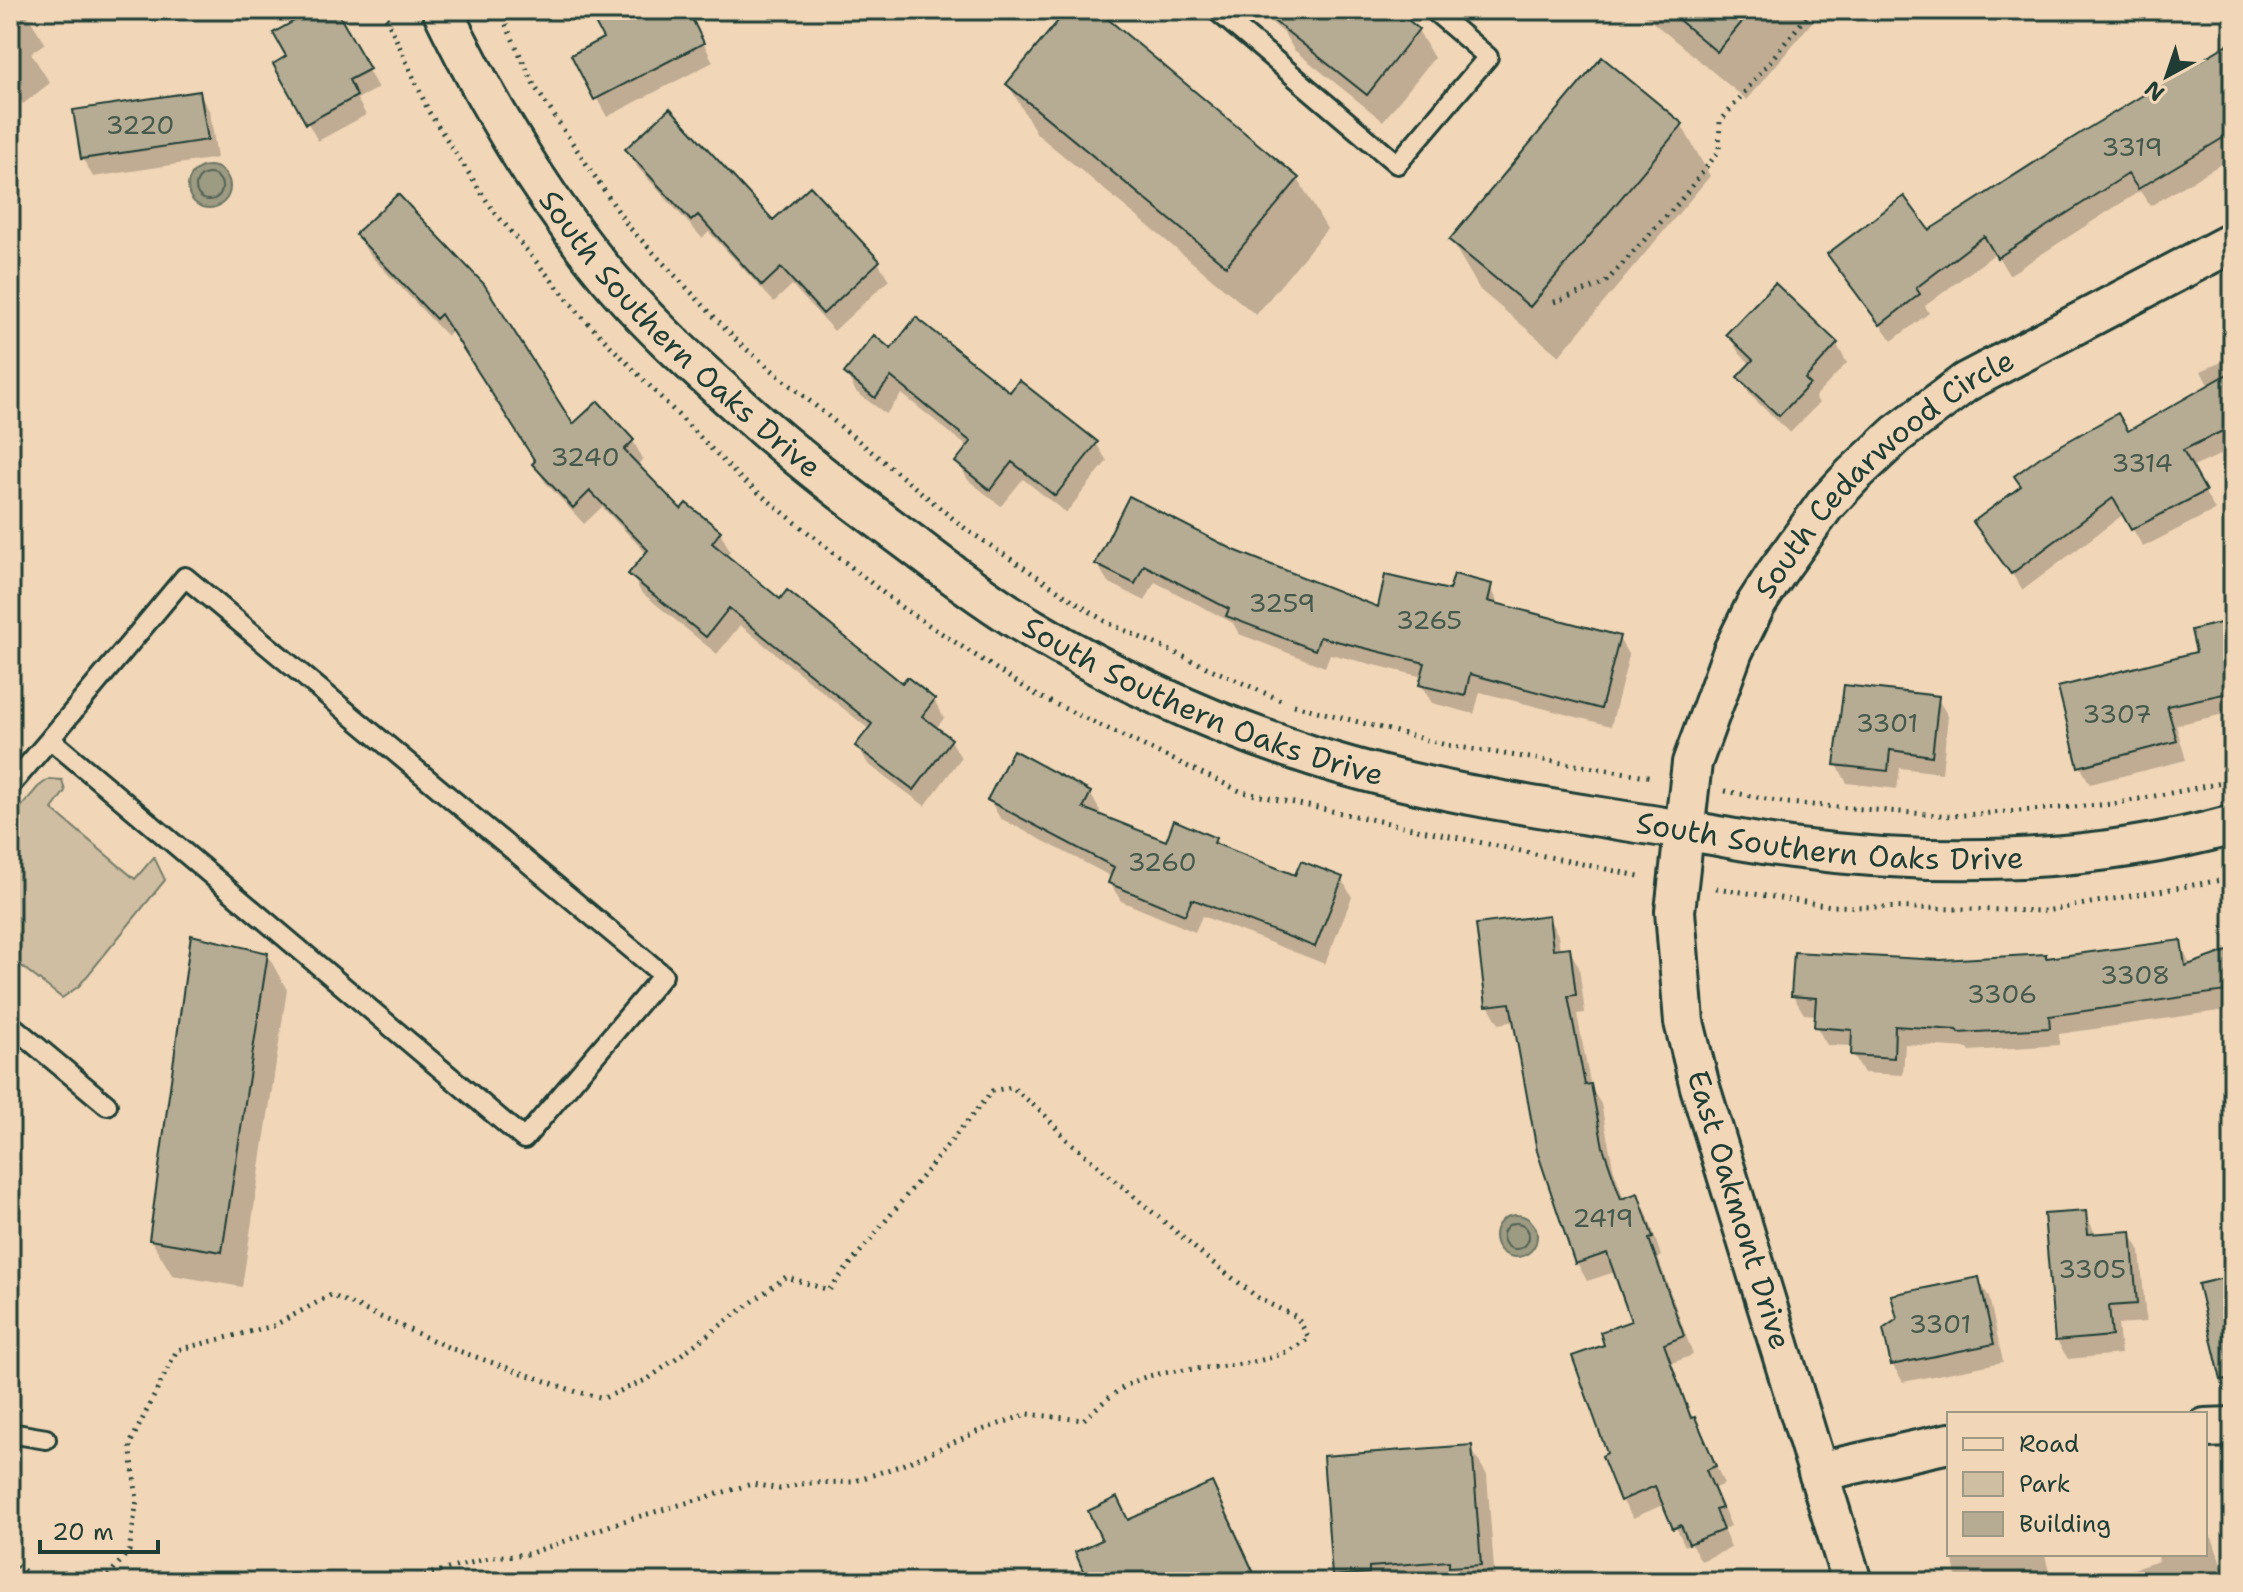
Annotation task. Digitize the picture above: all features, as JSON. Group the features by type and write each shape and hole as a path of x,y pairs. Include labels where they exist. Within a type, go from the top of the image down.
{"street":[{"name":"South Southern Oaks Drive","path":"442,10 479,88 548,198 593,258 650,324 710,381 832,484 949,573 1033,629 1141,686 1245,732 1315,757 1383,776 1468,795 1790,848 1893,858 1988,860 2076,853 2233,825"},
{"name":"South Cedarwood Circle","path":"1682,830 1692,763 1715,698 1755,606 1801,537 1853,475 1897,434 1966,382 2233,242"},
{"name":"East Oakmont Drive","path":"1682,830 1675,911 1684,1022 1700,1087 1852,1582"},
{"path":"2207,1428 2233,1427"},
{"path":"1818,1472 1947,1443"}],"lane":[{"path":"1216,10 1397,164 1488,57 1433,10"},
{"path":"10,786 185,577 663,975 524,1139 50,739"},
{"path":"10,1024 107,1105"},
{"path":"10,1433 46,1439"}],"path":[{"path":"383,10 429,112 492,209 585,320 739,477 901,607 1038,696 1242,792 1633,875 1831,906 2045,911 2233,878"},
{"path":"499,10 535,87 628,226 740,344 967,530 1106,622 1289,703 1446,745 1787,803 1951,816 2113,804 2233,781"},
{"path":"1554,302 1604,284 1680,201 1719,151 1720,122 1812,10"},
{"path":"103,1582 129,1551 137,1500 130,1444 177,1350 273,1326 331,1295 450,1348 577,1392 604,1398 648,1379 786,1277 829,1290 992,1091 1012,1087 1043,1113 1065,1138 1208,1259 1261,1300 1297,1317 1309,1338 1297,1348 1277,1357 1147,1377 1111,1395 1083,1420 1028,1414 852,1482 806,1483 780,1489 752,1484 620,1522 528,1554 493,1557 399,1582"},
{"path":"10,1561 41,1582"}],"green space":[{"path":"49,779 62,780 65,791 52,809 135,879 154,857 165,880 79,986 62,998 10,957 10,820 38,787"}],"water":[{"path":"209,166 224,172 230,187 224,202 209,208 194,202 188,187 194,172"},
{"path":"1516,1215 1531,1221 1537,1236 1531,1251 1516,1257 1501,1251 1495,1236 1501,1221"}],"building":[{"path":"314,10 336,10 370,69 349,80 357,96 306,124 273,64 286,56 273,33"},
{"path":"588,10 688,10 704,43 594,100 571,55 603,38"},
{"path":"1067,10 1097,10 1299,178 1226,266 1006,84"},
{"path":"1260,10 1396,10 1419,29 1367,95"},
{"path":"1667,10 1752,10 1717,52"},
{"path":"2233,41 2233,132 2138,189 2128,174 1997,258 1984,236 1916,288 1920,294 1880,325 1827,254 1904,196 1929,230 2082,132"},
{"path":"1602,57 1683,124 1530,307 1449,240"},
{"path":"200,91 208,140 81,159 73,110"},
{"path":"670,108 773,220 810,186 880,261 823,314 781,268 762,286 698,215 691,221 625,149"},
{"path":"398,194 484,284 573,424 598,401 634,440 624,450 681,509 686,503 721,531 712,543 780,599 787,590 902,683 907,677 935,699 922,716 952,739 914,790 855,746 872,724 729,608 706,637 628,574 648,550 590,491 573,508 532,464 535,461 441,314 436,319 355,234"},
{"path":"1775,283 1838,343 1805,379 1810,384 1779,416 1737,377 1753,360 1726,334"},
{"path":"916,317 1010,392 1019,380 1098,442 1055,496 1012,462 990,490 955,462 971,442 891,377 875,398 844,373 874,335 891,349"},
{"path":"2233,371 2233,426 2183,450 2206,491 2131,530 2113,498 2011,574 1973,522 2021,486 2014,476 2040,457 2118,413 2128,431"},
{"path":"1129,496 1234,550 1378,607 1385,575 1449,590 1454,574 1492,584 1488,601 1620,636 1601,709 1470,674 1465,696 1419,685 1425,663 1320,637 1315,650 1226,616 1229,609 1144,565 1135,584 1095,564"},
{"path":"2233,620 2233,692 2167,706 2177,741 2078,767 2058,687 2196,652 2191,630"},
{"path":"1844,685 1939,696 1932,756 1890,750 1888,771 1834,765"},
{"path":"1013,750 1091,792 1083,808 1166,841 1174,820 1216,838 1214,843 1295,875 1301,861 1343,877 1315,947 1192,899 1185,915 1108,883 1114,867 987,800"},
{"path":"1549,915 1553,949 1570,947 1576,995 1568,996 1585,1085 1591,1084 1603,1147 1621,1199 1638,1193 1653,1238 1649,1239 1684,1336 1664,1344 1691,1418 1695,1417 1716,1466 1706,1470 1722,1508 1715,1510 1723,1530 1689,1544 1681,1525 1673,1529 1655,1486 1620,1501 1602,1456 1607,1453 1572,1356 1604,1345 1600,1332 1631,1321 1607,1253 1575,1264 1537,1151 1510,1003 1486,1006 1476,924"},
{"path":"191,935 268,953 222,1252 149,1240"},
{"path":"2181,940 2185,966 2233,949 2233,990 2049,1016 2050,1028 1958,1033 1957,1030 1895,1026 1894,1058 1851,1055 1852,1030 1814,1027 1816,998 1791,996 1794,952 1941,960 2046,954 2046,958"},
{"path":"2086,1211 2088,1234 2131,1231 2137,1304 2109,1306 2112,1336 2055,1341 2044,1214"},
{"path":"2233,1276 2233,1378 2221,1380 2198,1284"},
{"path":"1979,1277 1994,1344 1891,1365 1883,1329 1897,1319 1891,1295"},
{"path":"1472,1445 1481,1565 1449,1567 1449,1561 1369,1567 1369,1573 1332,1576 1323,1456"},
{"path":"1212,1482 1258,1582 1088,1582 1075,1552 1102,1540 1088,1511 1117,1497 1128,1520"}]}
